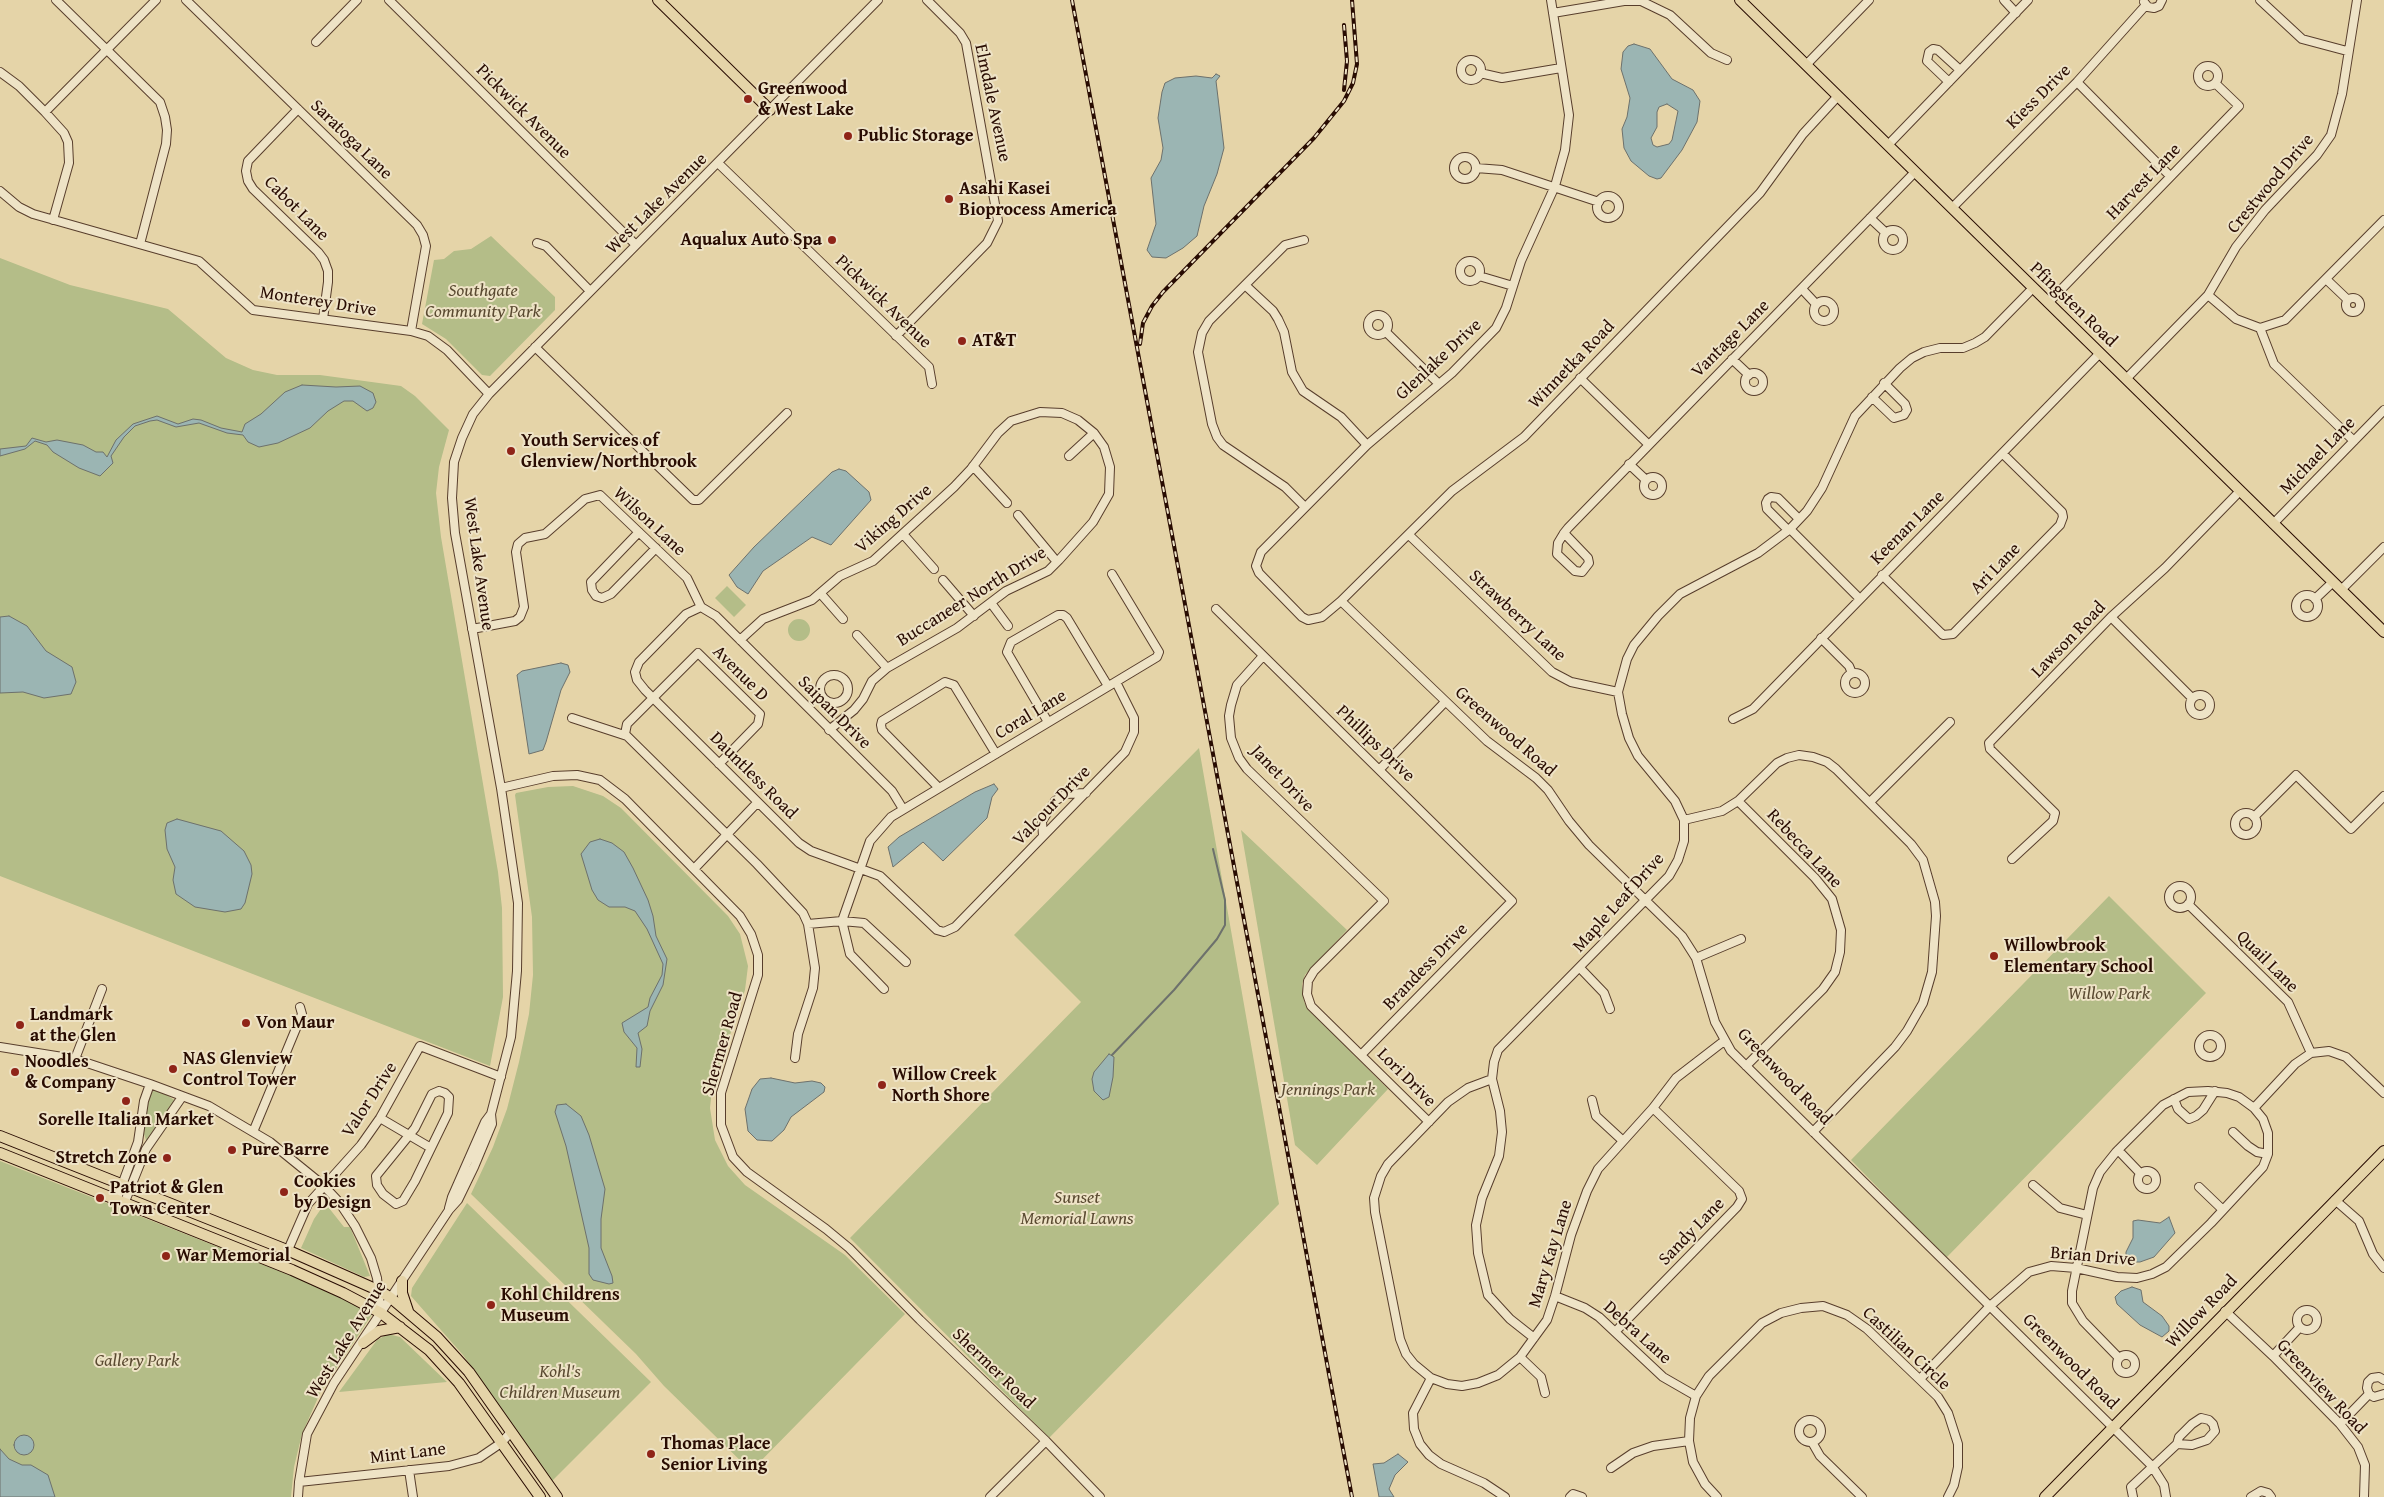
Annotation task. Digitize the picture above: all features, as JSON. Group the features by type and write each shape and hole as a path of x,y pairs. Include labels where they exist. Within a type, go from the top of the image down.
{"main road":[{"path":"658,0 770,110"},
{"name":"Pfingsten Road","path":"1740,0 2384,632"},
{"path":"0,1136 287,1250 380,1291 391,1298 437,1337 469,1372 557,1497"},
{"name":"Willow Road","path":"2045,1497 2225,1311 2384,1151"},
{"path":"0,1153 120,1203 281,1266 344,1293 381,1313 429,1350 459,1383 540,1497"},
{"path":"402,1281 402,1293 409,1312"},
{"path":"363,1343 379,1331 400,1327"}],"street":[{"path":"56,0 160,102 167,130 166,144 140,244"},
{"path":"45,112 156,0"},
{"name":"Saratoga Lane","path":"186,0 417,225 423,234 426,246 411,331"},
{"path":"316,42 358,0"},
{"name":"Pickwick Avenue","path":"389,0 636,245"},
{"name":"West Lake Avenue","path":"298,1497 307,1434 334,1382 363,1343 449,1210 458,1200 474,1167 492,1124 491,1114 512,1030 517,971 518,902 502,788 454,524 452,498 454,462 462,438 473,414 490,394 590,291 719,164 878,0"},
{"name":"Elmdale Avenue","path":"896,336 987,243 998,221 966,43 956,28 927,0"},
{"name":"Glenlake Drive","path":"1302,617 1258,574 1256,566 1261,552 1367,445 1478,348 1496,328 1506,308 1522,261 1555,186 1565,150 1569,115 1551,0"},
{"path":"1806,65 1869,0"},
{"path":"2004,0 2016,13"},
{"path":"1888,145 2027,0"},
{"name":"Kiess Drive","path":"1952,208 2077,82 2145,2 2151,8 2156,8 2162,0"},
{"path":"2260,0 2302,39 2347,50"},
{"name":"Crestwood Drive","path":"2126,379 2208,295 2236,248 2265,210 2317,155 2331,135 2342,94 2347,50 2357,0"},
{"path":"1553,13 1624,1 1641,1 1670,15 1711,53 1727,60"},
{"path":"1949,82 1927,61 1929,52 1933,49 1938,50 1960,70"},
{"path":"1480,74 1502,78 1561,68"},
{"path":"0,72 19,86 45,112 64,133 68,142 69,153 53,220"},
{"path":"2077,82 2170,176"},
{"name":"Harvest Lane","path":"2048,303 2239,106 2215,83"},
{"name":"Winnetka Road","path":"1302,617 1308,620 1315,620 1341,601 1452,491 1524,437 1760,193 1804,134 1838,96"},
{"name":"Cabot Lane","path":"298,108 248,161 246,171 248,181 253,188 324,260 328,271 328,282 323,319"},
{"name":"Pickwick Avenue","path":"719,164 929,367 932,384"},
{"path":"1476,168 1502,170 1599,202"},
{"name":"Vantage Lane","path":"1566,530 1915,172"},
{"name":"Monterey Drive","path":"0,191 27,212 199,261 254,310 411,331 428,336 447,350 490,394"},
{"path":"1870,218 1886,233"},
{"path":"2208,295 2236,319 2260,328 2285,320 2327,280 2384,220"},
{"path":"1304,240 1284,245 1209,321 1199,342 1198,352 1212,424 1223,445 1285,487 1305,507"},
{"path":"537,244 546,246 590,291"},
{"path":"1479,276 1513,286"},
{"path":"2327,280 2348,300"},
{"path":"1244,285 1273,311 1278,319 1284,332 1292,372 1303,391 1341,417 1367,445"},
{"path":"1813,1132 1907,1031 1923,1003 1932,972 1935,906 1923,860 1912,844 1870,802 1827,762 1813,757 1799,755 1777,763 1738,801 1722,811 1684,820 1675,801 1638,756 1629,738 1618,692 1634,645 1658,616 1680,594 1758,553 1789,530 1799,519 1822,488 1855,416 1884,384 1912,358 1940,348 1963,348 1985,337 2033,288"},
{"path":"1802,289 1816,304"},
{"path":"2260,328 2274,364 2354,441"},
{"path":"1386,332 1439,384"},
{"path":"535,347 693,500 699,500 787,413"},
{"name":"Keenan Lane","path":"1733,719 1752,709 2100,353"},
{"path":"1732,359 1748,375"},
{"path":"1580,378 1648,444"},
{"path":"1872,396 1894,418 1904,415 1907,410 1905,404 1884,384"},
{"name":"Michael Lane","path":"2274,524 2384,410"},
{"name":"Buccaneer North Drive","path":"829,730 854,710 863,699 872,681 887,668 974,616 1006,591 1048,571 1093,522 1110,494 1110,467 1104,447 1094,433 1078,420 1062,413 1040,412 1026,415"},
{"name":"Viking Drive","path":"740,640 763,619 805,603 821,594 840,576 873,561 973,466 1003,428 1026,415"},
{"path":"1069,456 1094,433"},
{"name":"Ari Lane","path":"1882,574 1946,636 1953,634 1960,628 2060,525 2064,517 2062,512 2002,454"},
{"path":"1629,464 1646,480"},
{"path":"973,466 1007,503"},
{"name":"Lawson Road","path":"2012,860 2053,821 2055,813 1990,749 1989,743 2112,617 2165,568 2240,490"},
{"name":"Wilson Lane","path":"472,629 515,621 520,617 524,607 516,547 525,538 541,536 550,531 585,499 595,495 605,498 687,578 701,607"},
{"path":"1799,519 1778,498 1771,497 1766,502 1767,509 1859,598"},
{"path":"1018,515 1057,562"},
{"path":"1566,530 1588,558 1589,564 1582,572 1574,571 1557,554 1556,549 1566,530"},
{"path":"639,532 591,582 592,590 596,596 602,598 611,594 656,548"},
{"path":"903,534 934,569"},
{"name":"Strawberry Lane","path":"1409,535 1552,672 1571,682 1618,692"},
{"path":"2341,590 2384,546"},
{"name":"Coral Lane","path":"842,921 859,868 870,842 891,817 1157,657 1159,652 1112,574"},
{"path":"944,580 974,616"},
{"path":"2315,599 2333,582"},
{"path":"821,594 842,619"},
{"name":"Greenwood Road","path":"1341,601 1487,741 1542,784 1589,845 1682,936 1696,958 1712,1013 1724,1041 1746,1066 2152,1466 2164,1485 2166,1497"},
{"path":"991,603 1008,626"},
{"name":"Saipan Drive","path":"701,607 716,616 892,791 904,809"},
{"name":"Dauntless Road","path":"701,607 686,614 637,665 635,672 637,680 799,843 811,851 874,873 886,881 932,926 944,932"},
{"name":"Phillips Drive","path":"1216,609 1512,901"},
{"name":"Valcour Drive","path":"944,932 955,927 1125,752 1134,732 1131,709 1063,615 1058,615 1011,642 1007,652 1048,722"},
{"path":"2112,617 2192,698"},
{"path":"857,635 887,668"},
{"path":"1821,638 1849,666 1852,673"},
{"name":"Avenue D","path":"653,698 698,653 760,714 758,724 719,764"},
{"name":"Janet Drive","path":"1263,656 1237,685 1231,705 1229,716 1231,738 1240,758 1247,769 1384,901"},
{"path":"939,788 882,730 882,721 945,682 950,682 996,754"},
{"path":"625,734 627,724 653,698"},
{"path":"843,700 854,710"},
{"path":"1380,769 1445,702"},
{"path":"572,718 625,734 728,834 803,913 808,924 815,968 813,988 798,1034 795,1058"},
{"path":"1870,802 1950,722"},
{"name":"Shermer Road","path":"502,788 553,776 577,775 600,780 625,799 695,868 740,916 751,934 758,955 758,975 721,1093 721,1126 732,1157 747,1172 849,1248 920,1320 1046,1441 1100,1497"},
{"path":"2254,816 2296,775 2351,829 2384,796"},
{"path":"1043,836 1042,821 1055,801 1066,794 1086,793"},
{"name":"Rebecca Lane","path":"1738,801 1815,878 1832,899 1841,930 1840,952 1834,972 1823,989 1746,1066"},
{"path":"695,868 756,805 760,804"},
{"name":"Maple Leaf Drive","path":"1534,1338 1497,1307 1488,1295 1478,1253 1476,1225 1482,1198 1498,1156 1502,1132 1500,1112 1492,1079 1494,1062 1498,1050 1669,876 1678,860 1684,841 1684,820"},
{"name":"Lori Drive","path":"1384,901 1314,972 1308,981 1307,994 1311,1006 1362,1054 1429,1122"},
{"name":"Brandess Drive","path":"1362,1054 1512,901"},
{"name":"Quail Lane","path":"2188,904 2288,1002 2311,1053"},
{"path":"808,924 842,921 864,923 906,962"},
{"path":"842,921 850,954 884,989"},
{"path":"1696,958 1741,939"},
{"path":"1580,968 1604,993 1610,1010"},
{"path":"75,1059 102,989"},
{"path":"253,1132 302,1014 300,1007"},
{"name":"Mary Kay Lane","path":"1492,1079 1468,1088 1448,1102 1388,1164 1381,1176 1374,1198 1375,1212 1400,1339 1406,1354 1414,1364 1431,1378 1447,1384 1462,1386 1478,1383 1498,1375 1520,1357 1547,1320 1571,1235 1587,1191 1598,1169 1622,1140 1653,1108 1676,1078 1724,1041"},
{"name":"Valor Drive","path":"281,1266 308,1204 361,1145 380,1118 420,1046 501,1077"},
{"path":"0,1047 75,1059 209,1106 290,1157 324,1185 339,1202 355,1226 371,1258 380,1291 381,1313"},
{"path":"2254,1108 2295,1064 2311,1053 2329,1051 2346,1057 2384,1093"},
{"path":"127,1186 138,1140 144,1101 150,1084"},
{"path":"438,1092 445,1093 449,1097 448,1113 403,1201 396,1204 389,1200 377,1185 376,1176 409,1136 432,1094 438,1092"},
{"path":"2118,1358 2076,1314 2072,1303 2076,1268 2093,1188 2100,1172 2118,1150 2162,1105 2188,1092 2215,1092 2239,1097 2254,1108 2263,1119 2268,1133 2268,1154 2257,1152 2233,1132"},
{"path":"2174,1099 2178,1109 2189,1119 2203,1110 2215,1092"},
{"path":"120,1203 150,1143 182,1097"},
{"path":"1592,1100 1596,1116 1622,1140"},
{"name":"Sandy Lane","path":"1615,1332 1737,1208 1742,1199 1739,1191 1653,1108"},
{"path":"380,1118 430,1148"},
{"path":"138,1140 150,1143"},
{"path":"2118,1150 2140,1173"},
{"name":"Brian Drive","path":"1920,1379 1990,1306 2029,1272 2051,1266 2076,1268 2117,1277 2137,1278 2152,1274 2176,1258 2256,1176 2268,1154"},
{"path":"2033,1185 2060,1208 2088,1215"},
{"path":"2199,1187 2223,1210"},
{"path":"2335,1200 2359,1222 2373,1254 2384,1268"},
{"name":"Debra Lane","path":"1555,1296 1585,1308 1615,1332 1663,1377 1696,1396"},
{"name":"Castilian Circle","path":"1696,1396 1709,1376 1762,1323 1781,1313 1812,1307 1823,1306 1847,1315 1867,1329 1920,1379 1938,1398 1948,1413 1958,1444 1958,1467 1954,1485 1948,1497"},
{"name":"Greenview Road","path":"2225,1311 2273,1356 2340,1424 2358,1447 2365,1465 2364,1497"},
{"path":"2273,1356 2300,1327"},
{"path":"1520,1357 1541,1377 1545,1393"},
{"path":"2369,1394 2367,1385 2370,1380 2375,1377 2384,1380"},
{"path":"1431,1378 1413,1413 1414,1429 1420,1444 1429,1455 1441,1464 1484,1483 1505,1497"},
{"path":"2340,1424 2369,1394"},
{"path":"2369,1394 2377,1397 2384,1394"},
{"path":"1696,1396 1690,1418 1689,1441 1694,1462 1705,1484 1717,1497"},
{"path":"2133,1497 2131,1487 2177,1444 2179,1437 2196,1421 2205,1419 2213,1424 2215,1431 2207,1440 2192,1445 2177,1444"},
{"name":"Mint Lane","path":"299,1482 449,1466 479,1458 511,1432"},
{"path":"990,1497 1046,1441"},
{"path":"1611,1468 1633,1453 1653,1446 1689,1441"},
{"path":"1812,1442 1820,1456 1862,1497"},
{"path":"410,1470 413,1497"},
{"path":"2251,1497 2261,1491 2271,1497"},
{"path":"1570,1497 1573,1494 1582,1497"}],"green space":[{"name":"Southgate Community Park","path":"491,236 555,297 555,310 490,376 482,375 446,339 422,324 434,260 444,259 454,251 471,249"},
{"path":"0,258 70,285 168,309 226,358 253,370 277,375 320,375 401,386 415,396 449,430 439,467 436,493 441,537 498,872 502,908 503,997 490,1066 0,876"},
{"path":"727,586 746,605 734,617 715,598"},
{"path":"799,619 807,622 810,630 807,638 799,641 791,638 788,630 791,622"},
{"name":"Sunset Memorial Lawns","path":"1199,748 1279,1204 1049,1438 850,1238 1081,1002 1014,935"},
{"path":"573,786 603,796 621,808 728,916 740,934 748,966 745,990 712,1089 710,1108 715,1140 728,1166 745,1185 845,1255 905,1314 751,1471 664,1386 636,1354 471,1194 493,1147 507,1109 529,1014 533,975 532,917 515,795 516,793 548,787"},
{"name":"Jennings Park","path":"1241,830 1347,930 1305,975 1302,984 1304,1002 1308,1009 1388,1089 1317,1165 1295,1145"},
{"name":"Willow Park","path":"2109,896 2206,993 1946,1258 1851,1160"},
{"path":"157,1089 176,1101 148,1140 146,1140 144,1134 148,1098 150,1093"},
{"name":"Gallery Park","path":"0,1161 340,1295 373,1313 320,1393 302,1434 294,1467 291,1497 0,1497"},
{"path":"325,1203 344,1227 350,1227 370,1276 364,1277 301,1248 314,1219"},
{"name":"Kohl's Children Museum","path":"467,1203 651,1382 552,1481 463,1355 411,1296 412,1288"},
{"path":"388,1334 400,1337 447,1382 339,1392 377,1340"}],"water":[{"path":"1634,44 1650,49 1672,79 1693,90 1700,101 1697,122 1682,150 1661,178 1657,179 1649,176 1631,161 1624,148 1622,129 1627,117 1630,98 1621,69 1623,52 1628,46","holes":["1667,104 1678,111 1672,140 1669,144 1657,147 1653,145 1651,138 1657,127 1659,107"]},
{"path":"1216,74 1220,76 1216,81 1224,148 1217,174 1204,206 1197,236 1183,248 1166,258 1152,257 1147,250 1156,224 1151,178 1161,160 1163,148 1158,118 1165,83 1175,78 1196,76 1212,78"},
{"path":"302,385 360,386 373,393 376,402 373,408 367,411 353,401 344,401 328,411 310,428 278,443 259,447 248,442 243,435 227,433 199,423 176,427 157,420 150,421 135,426 124,437 111,456 113,463 100,476 79,468 53,452 47,445 35,441 25,449 0,456 0,449 26,446 32,438 46,442 57,440 83,445 96,452 103,452 107,457 116,440 133,424 157,416 178,424 193,419 201,420 221,428 242,432 245,424 261,414 285,392"},
{"path":"839,469 846,471 869,492 871,500 831,545 812,537 763,571 748,594 737,587 729,575 754,547 832,472"},
{"path":"9,616 27,626 46,651 72,667 76,682 71,694 44,698 23,692 0,693 0,617"},
{"path":"561,663 568,665 570,672 561,690 546,742 543,750 529,754 517,675 522,671"},
{"path":"994,784 998,789 992,797 987,818 943,861 923,842 893,867 888,847 899,837 975,792"},
{"path":"177,819 221,831 244,851 251,865 252,874 245,903 241,909 225,912 195,907 176,894 173,880 175,867 167,849 165,830 167,823"},
{"path":"600,839 612,843 624,852 633,868 648,900 656,936 667,959 663,985 650,1011 647,1026 638,1033 642,1049 640,1067 636,1067 637,1048 624,1032 622,1023 648,1007 650,998 662,975 663,964 647,929 635,911 625,907 609,907 598,900 592,890 581,854 590,842"},
{"path":"1109,1054 1114,1057 1113,1077 1109,1097 1103,1100 1094,1091 1092,1079 1094,1072"},
{"path":"771,1078 795,1083 812,1081 821,1083 825,1087 824,1092 791,1117 784,1130 772,1141 757,1140 748,1131 745,1109 752,1089 760,1079"},
{"path":"566,1104 581,1116 589,1135 605,1189 601,1219 601,1248 613,1283 609,1284 593,1280 589,1274 589,1248 566,1146 555,1112 557,1105"},
{"path":"2169,1217 2175,1233 2154,1257 2140,1262 2126,1262 2126,1252 2133,1238 2133,1221 2160,1223"},
{"path":"2132,1287 2141,1290 2143,1302 2162,1316 2169,1326 2169,1331 2162,1337 2140,1325 2117,1304 2115,1297 2121,1291"},
{"path":"24,1435 31,1438 34,1445 31,1452 24,1455 17,1452 14,1445 17,1438"},
{"path":"0,1449 9,1459 22,1465 31,1465 48,1475 55,1497 0,1497"},
{"path":"1398,1454 1408,1462 1395,1475 1389,1489 1394,1497 1379,1497 1373,1464 1384,1463"}],"waterway":[{"path":"1112,1055 1174,990 1217,939 1225,925 1225,900 1213,849"}],"railway":[{"path":"1072,0 1352,1497"},
{"path":"1140,344 1143,323 1152,306 1163,292 1314,138 1344,101 1353,83 1357,64 1352,0"},
{"path":"1344,25 1347,61 1344,90"}],"place":[{"name":"Greenwood & West Lake","path":"748,99"},
{"name":"Public Storage","path":"848,136"},
{"name":"Asahi Kasei Bioprocess America","path":"949,199"},
{"name":"Aqualux Auto Spa","path":"832,240"},
{"name":"AT&T","path":"962,341"},
{"name":"Youth Services of Glenview/Northbrook","path":"511,451"},
{"name":"Willowbrook Elementary School","path":"1994,956"},
{"name":"Von Maur","path":"246,1023"},
{"name":"Landmark at the Glen","path":"20,1025"},
{"name":"NAS Glenview Control Tower","path":"173,1069"},
{"name":"Noodles & Company","path":"15,1072"},
{"name":"Willow Creek North Shore","path":"882,1085"},
{"name":"Sorelle Italian Market","path":"126,1101"},
{"name":"Pure Barre","path":"232,1150"},
{"name":"Stretch Zone","path":"167,1158"},
{"name":"Cookies by Design","path":"284,1192"},
{"name":"Patriot & Glen Town Center","path":"100,1198"},
{"name":"War Memorial","path":"166,1256"},
{"name":"Kohl Childrens Museum","path":"491,1305"},
{"name":"Thomas Place Senior Living","path":"651,1454"}]}
